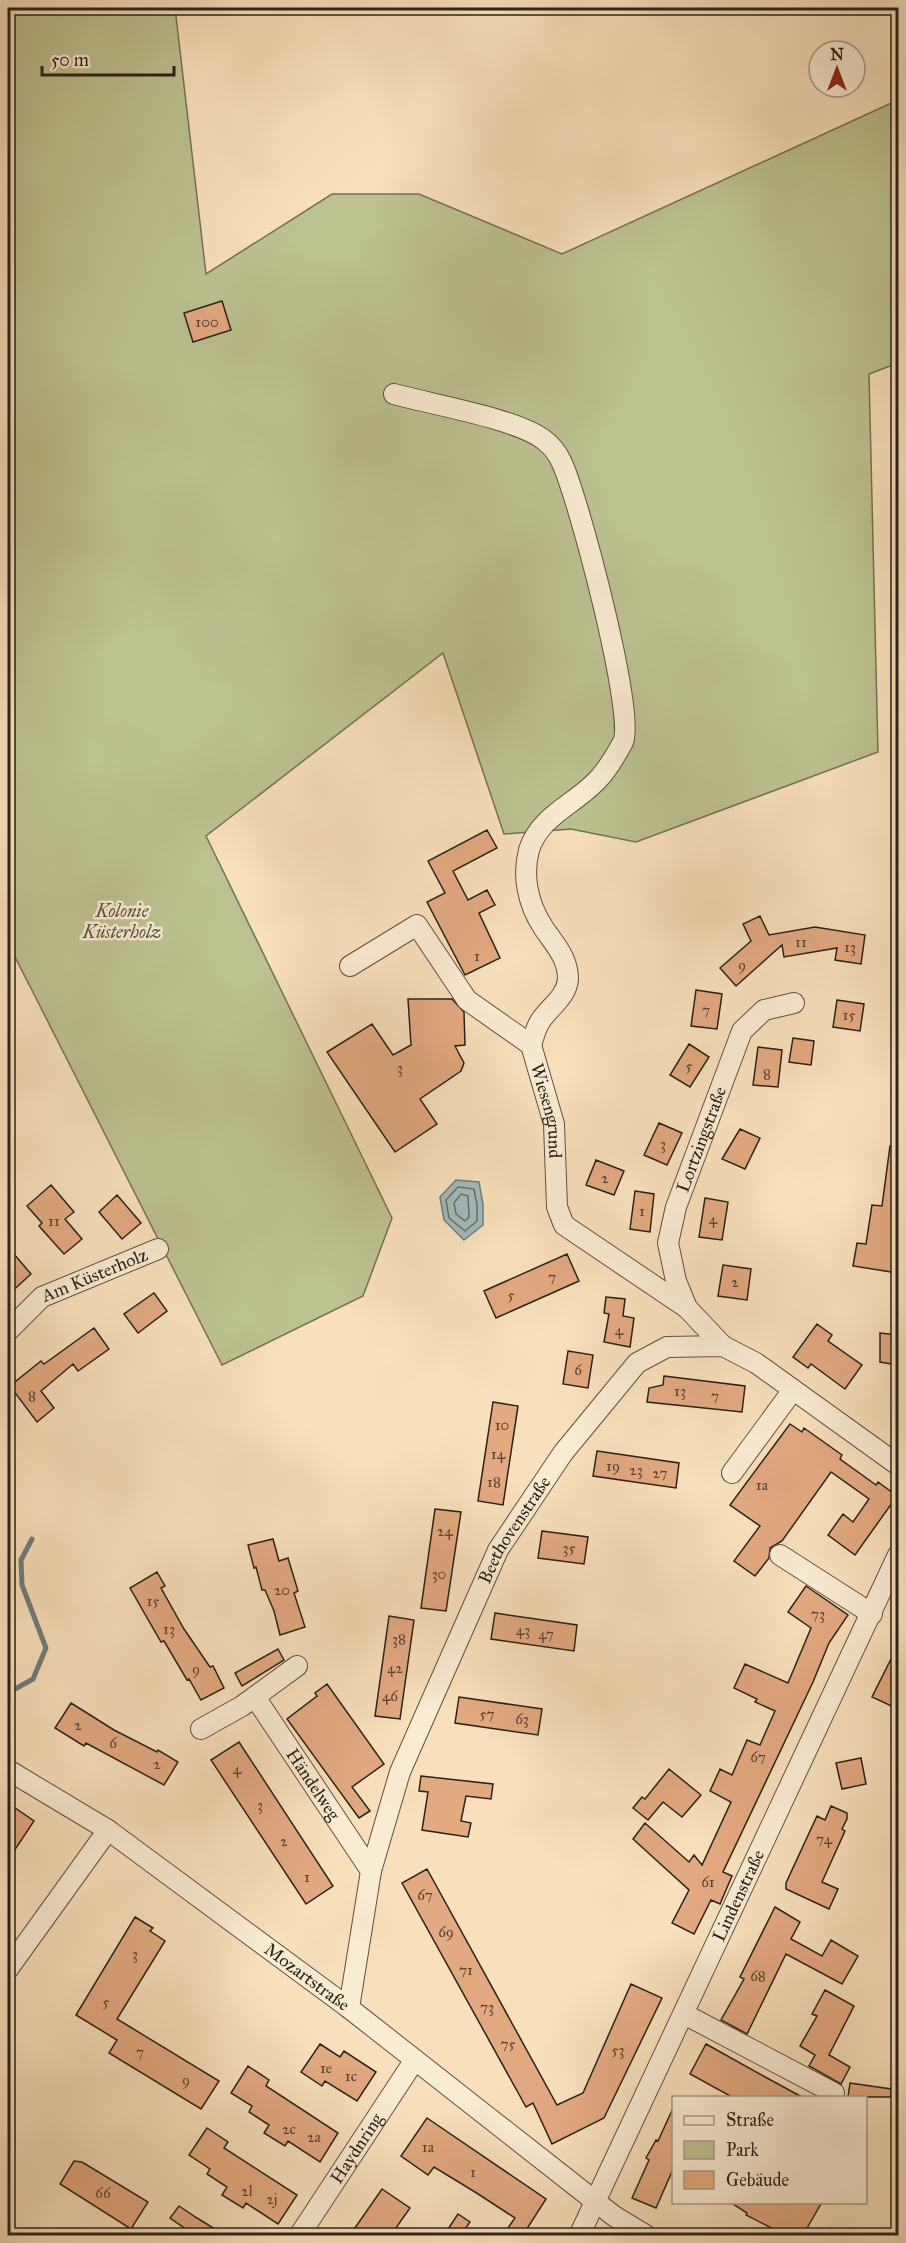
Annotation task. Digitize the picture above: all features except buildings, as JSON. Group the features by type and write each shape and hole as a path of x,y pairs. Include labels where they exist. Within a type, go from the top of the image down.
{"street":[{"path":"394,394 532,431 547,442 561,460 589,543 613,650 624,713 624,740 600,777 542,824 530,847 525,866 527,890 542,926 560,950 566,966 568,981 562,995 541,1020 531,1045"},
{"name":"Wiesengrund","path":"350,966 417,925 467,1000 531,1045 554,1124 558,1207 564,1225 687,1308 723,1346"},
{"name":"Lortzingstraße","path":"687,1308 676,1281 668,1243 676,1207 742,1030 764,1010 794,1003"},
{"name":"Am Küsterholz","path":"8,1331 42,1297 159,1249"},
{"name":"Beethovenstraße","path":"349,2008 371,1871 400,1772 498,1550 562,1453 637,1363 667,1347 723,1346 756,1363 898,1465"},
{"path":"732,1473 793,1390"},
{"path":"780,1555 872,1614"},
{"name":"Lindenstraße","path":"579,2235 898,1555"},
{"path":"201,1729 255,1697 297,1666"},
{"name":"Händelweg","path":"255,1697 371,1871"},
{"name":"Mozartstraße","path":"8,1770 108,1830 349,2008 595,2200 647,2235"},
{"path":"8,1969 108,1830"},
{"path":"684,2014 834,2093"},
{"name":"Haydnring","path":"299,2235 414,2061"}],"green space":[{"name":"Kolonie Küsterholz","path":"8,8 175,8 206,274 332,194 419,194 562,254 898,100 898,363 869,374 878,752 636,842 571,829 504,834 443,653 206,836 392,1218 363,1296 222,1365 8,943"}],"water":[{"path":"456,1180 479,1182 483,1204 483,1225 464,1240 444,1220 440,1197"}],"waterway":[{"path":"8,1693 33,1679 46,1648 22,1585 21,1560 32,1539"}]}
